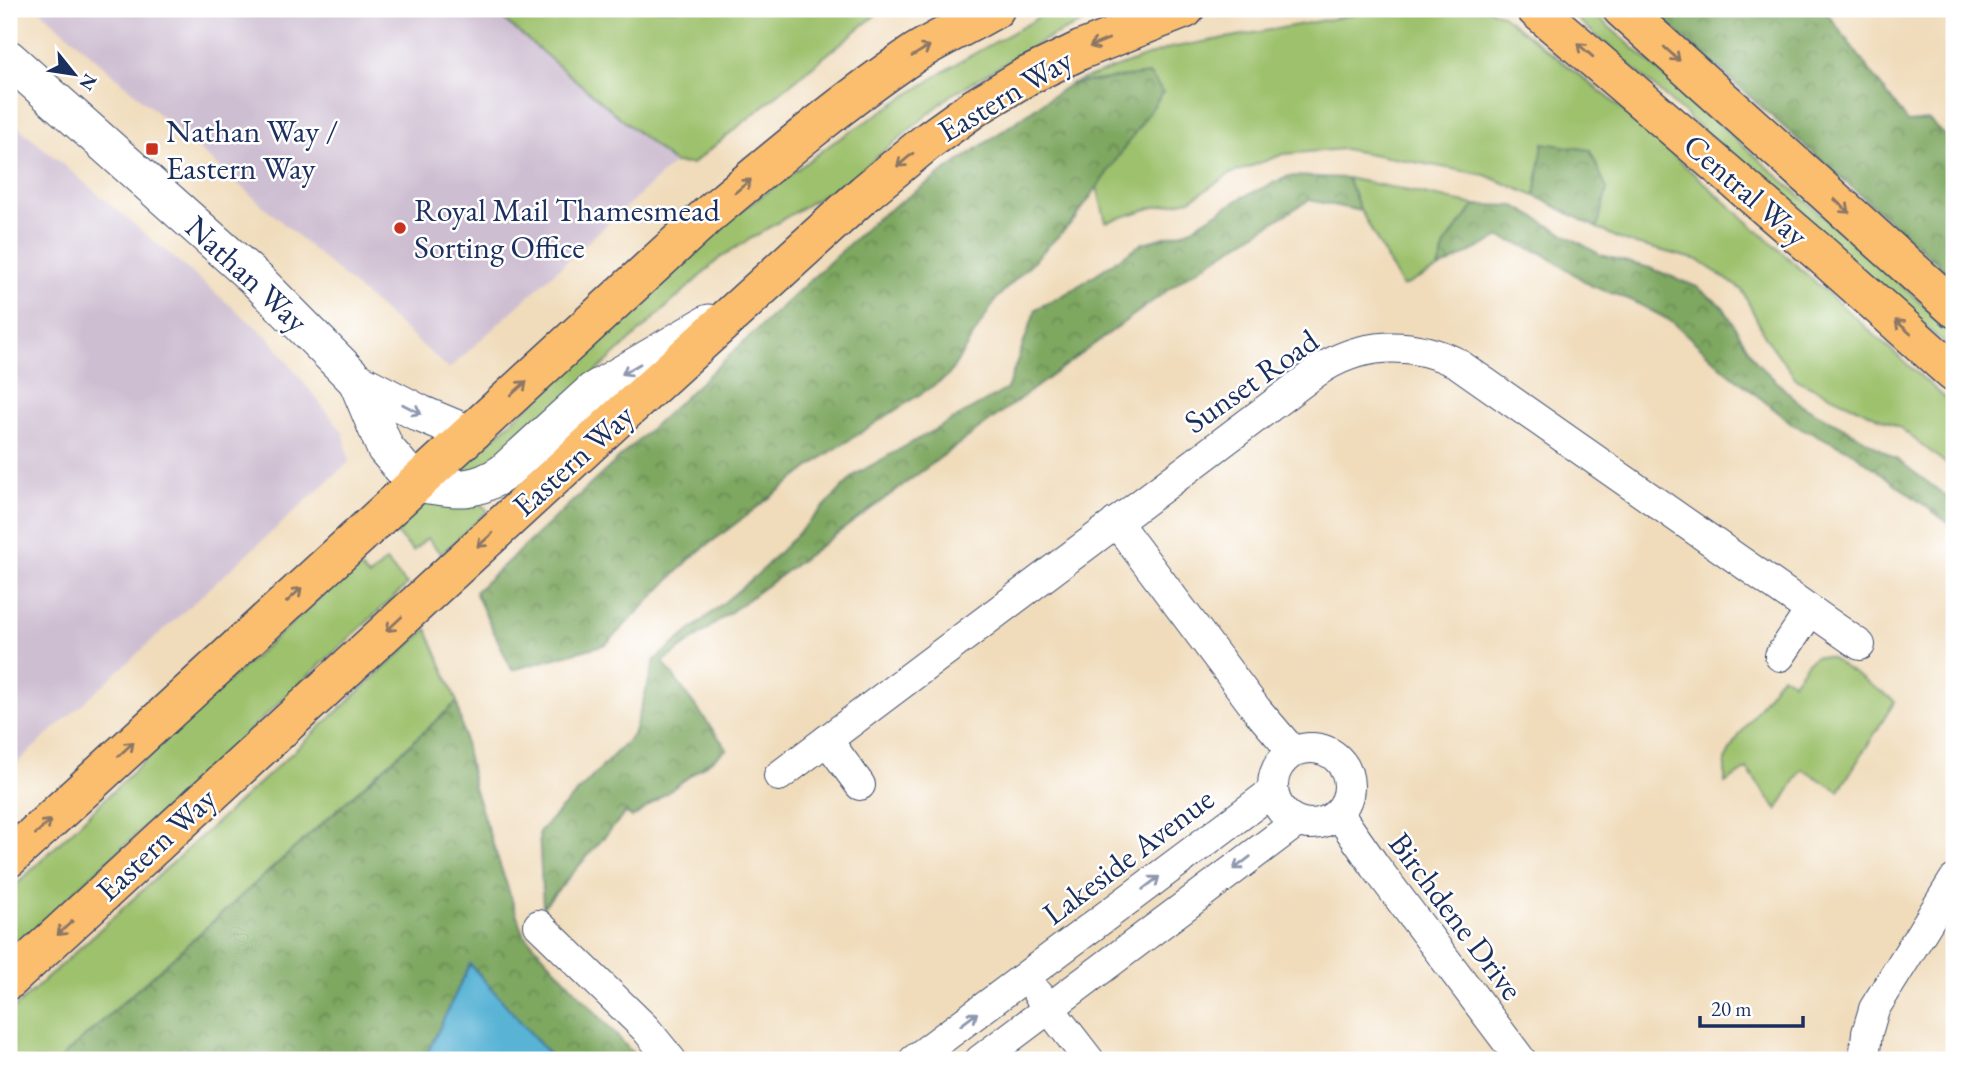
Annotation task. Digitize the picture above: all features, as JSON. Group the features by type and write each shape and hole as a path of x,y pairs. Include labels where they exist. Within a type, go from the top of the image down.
{"main road":[{"path":"9,858 707,216 805,134 918,52 996,9"},
{"name":"Eastern Way","path":"9,980 865,193 928,141 974,108 1025,77 1080,50 1185,9"},
{"name":"Central Way","path":"1536,9 1822,255 1954,373"},
{"name":"Central Way","path":"1622,9 1954,308"}],"street":[{"name":"Nathan Way","path":"9,58 257,280 357,381 421,414 469,434"},
{"path":"415,483 470,489 490,482 593,391 753,297"},
{"name":"Sunset Road","path":"779,776 1330,362 1364,349 1389,346 1420,350 1457,363 1860,645"},
{"name":"Nathan Way","path":"357,381 385,448 415,483"},
{"path":"1116,522 1256,710 1293,752"},
{"path":"1780,656 1810,611"},
{"path":"827,740 860,785"},
{"path":"1306,748 1319,749 1339,760 1346,771 1349,790 1338,813 1319,824 1297,822 1282,812 1273,791 1274,776 1280,764 1293,752 1306,748"},
{"name":"Lakeside Avenue","path":"914,1060 1273,791"},
{"name":"Birchdene Drive","path":"1338,813 1521,1060"},
{"path":"980,1060 1297,822"},
{"path":"1864,1060 1867,1033 1874,1009 1954,880"},
{"path":"539,925 645,1028 671,1060"},
{"path":"1025,977 1089,1060"}],"shaded area":[{"path":"39,9 491,9 674,163 449,369"},
{"path":"9,119 269,338 344,434 349,462 9,770"}],"green space":[{"path":"491,9 883,9 692,164 674,163"},
{"path":"1047,9 1112,9 1044,40 951,95 853,177 722,256 501,459 465,473 462,467 736,215 834,142 959,62 1033,21"},
{"path":"1365,9 1489,9 1501,14 1609,98 1954,406 1954,470 1899,427 1797,380 1766,338 1742,290 1698,260 1624,241 1597,228 1607,189 1544,143 1535,196 1485,175 1344,149 1284,154 1230,174 1190,200 1151,208 1106,222 1097,187 1163,92 1149,74 1070,84 1170,48 1353,15"},
{"path":"1566,9 1589,9 1954,332 1954,352"},
{"path":"1651,9 1824,9 1908,122 1929,120 1954,144 1954,278"},
{"path":"1149,74 1163,92 1075,219 997,298 948,376 823,457 693,556 606,644 512,670 475,592 876,219 1070,84"},
{"path":"1543,143 1590,150 1607,189 1597,228 1535,196"},
{"path":"1289,176 1347,178 1361,211 1309,200 1184,278 663,662 727,749 632,818 626,812 543,907 539,832 633,735 655,660 758,574 856,474 1007,389 1036,309 1069,292 1143,243 1187,231 1243,197"},
{"path":"1347,178 1475,205 1446,242 1438,269 1402,287 1361,211"},
{"path":"1475,205 1515,206 1601,255 1650,268 1697,287 1723,307 1757,363 1800,404 1899,461 1954,502 1954,527 1851,451 1794,425 1724,369 1673,322 1631,300 1592,286 1542,253 1500,237 1438,269 1446,243"},
{"path":"430,501 455,507 479,502 488,511 441,554 427,538 413,551 393,530 423,503"},
{"path":"386,561 407,585 9,952 9,892 208,699 357,564 369,577"},
{"path":"427,629 457,702 59,1060 9,1060 9,1013"},
{"path":"1816,656 1829,657 1895,701 1839,791 1802,769 1777,810 1747,769 1725,783 1725,760 1782,675 1793,682"},
{"path":"457,702 474,788 523,933 639,1060 554,1060 470,964 424,1060 59,1060"}],"water":[{"path":"470,964 554,1060 424,1060"}],"place":[{"name":"Nathan Way / Eastern Way","path":"152,149"},
{"name":"Royal Mail Thamesmead Sorting Office","path":"400,228"}]}
